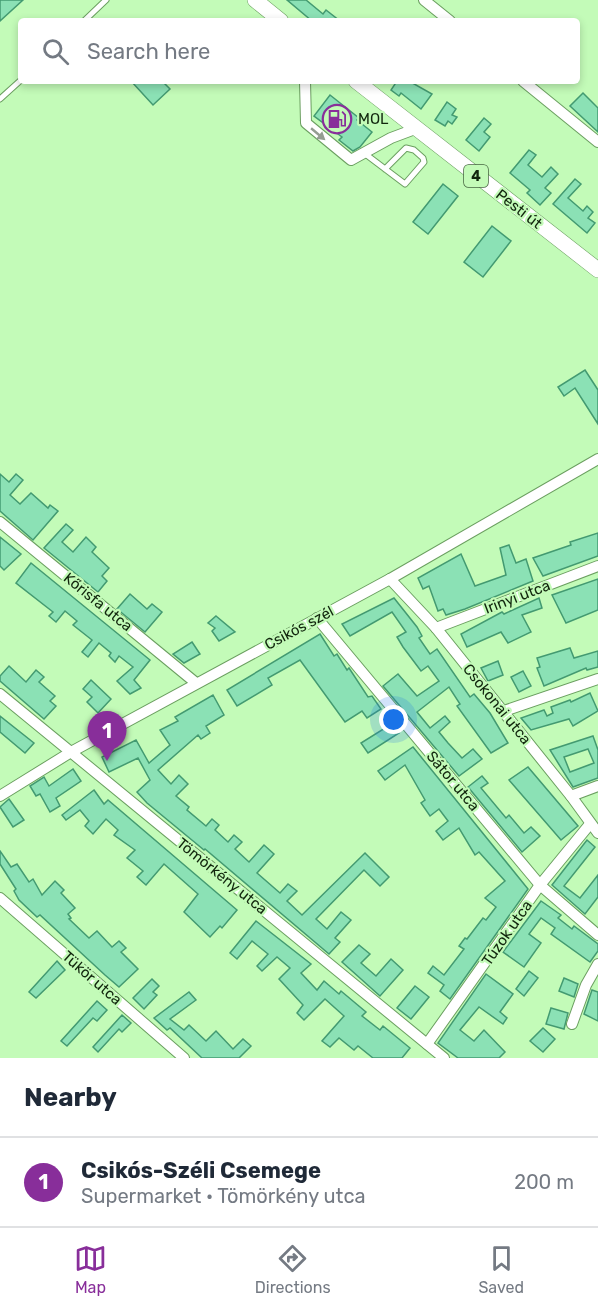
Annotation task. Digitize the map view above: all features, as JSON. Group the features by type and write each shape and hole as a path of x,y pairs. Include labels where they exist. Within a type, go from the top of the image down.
{"main road":[{"path":"255,0 277,18"},
{"name":"Pesti út","path":"360,84 598,270"}],"street":[{"path":"424,0 446,18"},
{"path":"305,84 306,123 351,160 391,138 415,129"},
{"path":"528,84 598,142"},
{"name":"Csikós szél","path":"0,796 71,752 390,579 598,459"},
{"name":"Kőrisfa utca","path":"0,522 196,683"},
{"name":"Irinyi utca","path":"436,628 598,566"},
{"name":"Csokonai utca","path":"390,579 436,628 504,711 598,833"},
{"name":"Sátor utca","path":"317,618 540,885 598,935"},
{"path":"504,711 598,679"},
{"name":"Tömörkény utca","path":"0,694 444,1058"},
{"path":"571,796 598,786"},
{"name":"Túzok utca","path":"427,1044 540,885 590,824"},
{"name":"Tükör utca","path":"0,898 184,1058"},
{"path":"572,1024 586,985 598,964"}],"lane":[{"path":"87,18 106,0"},
{"path":"0,99 18,83"},
{"path":"364,153 385,169 405,184 424,162 414,150 405,148 385,169"}],"building":[{"path":"0,0 23,0 0,21"},
{"path":"287,0 306,0 323,14 326,10 336,18 308,18"},
{"path":"134,84 165,84 170,89 153,105"},
{"path":"395,84 414,84 432,94 421,109 401,93 399,96 391,90"},
{"path":"583,93 598,108 598,132 570,106"},
{"path":"330,95 359,118 357,120 372,132 360,147 353,151 339,140 342,137 314,116"},
{"path":"447,102 456,109 452,115 457,117 452,124 448,121 445,126 435,120"},
{"path":"484,118 491,124 484,132 490,137 479,151 466,140"},
{"path":"529,150 536,155 528,165 542,177 551,167 558,174 545,188 551,193 540,205 527,193 530,190 510,173"},
{"path":"575,179 581,184 568,198 583,211 587,206 593,212 588,218 595,223 587,233 553,204"},
{"path":"443,184 458,196 428,234 413,222"},
{"path":"492,226 511,241 483,277 464,262"},
{"path":"585,370 598,390 598,424 575,388 564,396 558,387"},
{"path":"0,474 9,482 16,474 23,480 10,495 20,504 31,493 48,508 50,505 58,511 33,540 0,511"},
{"path":"66,524 73,530 62,542 73,552 86,537 96,547 92,552 109,568 102,576 107,581 98,592 44,548"},
{"path":"598,533 598,556 543,576 533,558"},
{"path":"0,537 21,554 4,570 0,566"},
{"path":"509,545 516,563 526,559 533,581 446,615 443,609 438,611 429,586 423,589 418,578 461,554 475,586 506,575 500,548"},
{"path":"31,563 150,660 134,680 141,688 130,694 117,681 133,667 119,656 115,662 109,656 111,653 99,643 88,657 82,652 92,640 73,625 77,621 65,611 56,622 49,616 53,612 16,583"},
{"path":"598,579 598,610 566,623 552,595"},
{"path":"130,594 147,609 152,604 162,612 145,632 117,609"},
{"path":"394,598 417,627 422,636 419,638 430,654 437,649 470,697 474,694 490,713 508,743 491,753 457,706 460,704 449,687 417,712 430,728 445,716 450,722 439,732 448,743 462,758 473,749 482,759 459,776 383,686 398,674 417,696 439,681 428,666 421,671 403,647 397,637 406,632 392,612 350,636 342,624"},
{"path":"539,598 542,608 522,615 531,632 508,643 501,632 467,647 461,634 502,612 504,614"},
{"path":"216,616 235,632 219,641 212,631 215,628 208,623"},
{"path":"320,634 334,656 337,654 368,697 372,696 381,709 367,718 362,711 345,722 300,660 268,678 272,685 237,706 227,690"},
{"path":"192,642 200,654 184,663 173,654"},
{"path":"570,648 574,658 598,651 598,667 587,670 586,668 544,686 537,668 540,667 537,658"},
{"path":"498,661 503,675 488,681 481,668"},
{"path":"9,666 26,682 36,670 44,677 39,682 55,696 50,701 56,706 44,719 0,681 0,676"},
{"path":"523,671 531,686 519,692 511,677"},
{"path":"91,680 111,699 98,713 87,702 92,697 83,689"},
{"path":"590,693 598,711 573,726 569,719 531,730 521,718 544,710 547,716 553,713 551,707 570,700 571,702"},
{"path":"213,695 224,715 206,726 210,733 201,739 198,735 158,770 171,784 179,775 188,784 176,796 189,807 187,810 206,826 212,819 219,825 215,830 228,842 234,835 242,842 235,849 249,862 264,845 274,854 257,873 280,893 288,884 297,891 287,901 302,915 365,853 389,877 380,886 364,870 316,919 327,929 341,912 351,920 335,938 340,942 329,954 147,803 137,792 150,780 138,758 109,772 102,757 136,740 149,763 170,745 160,730 178,721 175,717"},
{"path":"0,716 34,743 25,753 0,732"},
{"path":"393,723 399,733 368,753 361,743"},
{"path":"593,736 598,750 598,778 573,787 550,750","holes":["588,749 594,763 570,772 564,757"]},
{"path":"413,747 528,889 450,999 440,991 444,985 428,973 433,966 444,975 464,949 459,946 465,938 467,939 483,918 486,920 496,907 485,898 505,881 479,852 475,855 459,828 443,840 436,831 448,821 439,809 430,816 421,803 425,800 405,765 385,780 378,771"},
{"path":"528,767 578,826 561,840 509,780"},
{"path":"73,769 81,781 56,798 60,806 50,812 40,794 36,796 30,786 44,777 49,786"},
{"path":"482,776 488,783 481,788 506,818 509,815 524,833 531,827 540,836 522,852 468,787"},
{"path":"94,790 104,804 108,800 237,910 222,928 220,926 210,937 184,912 198,894 164,864 146,885 137,877 143,871 127,858 135,850 114,835 118,830 106,819 93,834 85,826 89,821 80,810 66,820 62,815"},
{"path":"9,799 24,820 13,827 0,807"},
{"path":"587,840 595,847 564,886 580,898 598,875 598,897 585,914 552,885"},
{"path":"0,851 11,867 17,864 29,882 33,879 42,895 55,881 64,890 61,893 75,908 68,914 71,918 69,919 89,938 97,931 112,947 119,941 126,948 121,952 138,969 119,987 40,915 37,917 19,900 14,891 16,889 0,864"},
{"path":"541,901 561,915 558,918 572,929 574,926 598,944 598,951 590,962 551,934 555,928 541,918 529,934 541,943 524,967 503,952"},
{"path":"256,921 311,964 301,973 317,990 324,981 339,994 341,991 366,1012 362,1016 380,1030 383,1026 410,1048 402,1058 373,1058 358,1046 354,1050 339,1038 330,1047 322,1041 344,1016 325,999 304,1020 297,1013 303,1005 279,979 290,968 277,957 262,971 257,966 268,954 252,941 237,959 230,953"},
{"path":"359,945 370,954 361,963 376,976 391,959 403,970 380,996 342,962"},
{"path":"57,961 65,970 36,998 29,992"},
{"path":"529,971 538,978 524,996 516,989"},
{"path":"486,974 513,994 500,1012 507,1018 503,1024 479,1007 460,1030 474,1041 484,1030 505,1052 499,1058 458,1058 438,1043"},
{"path":"564,978 578,984 574,997 559,991"},
{"path":"152,979 159,986 153,992 157,995 144,1009 133,998"},
{"path":"415,986 429,997 411,1019 397,1008"},
{"path":"592,990 598,992 598,1021 584,1014"},
{"path":"189,992 196,1000 170,1019 184,1030 189,1025 206,1041 216,1031 233,1049 243,1039 251,1046 239,1058 202,1058 170,1028 167,1030 154,1018"},
{"path":"97,1001 107,1010 97,1021 93,1018 67,1046 61,1041"},
{"path":"551,1008 568,1013 564,1029 546,1024"},
{"path":"122,1015 131,1023 122,1032 119,1029 98,1052 93,1047"},
{"path":"543,1028 555,1039 543,1052 530,1041"}],"place":[{"name":"MOL","path":"337,119"},
{"name":"Csikós-Széli Csemege","path":"107,761"}]}
